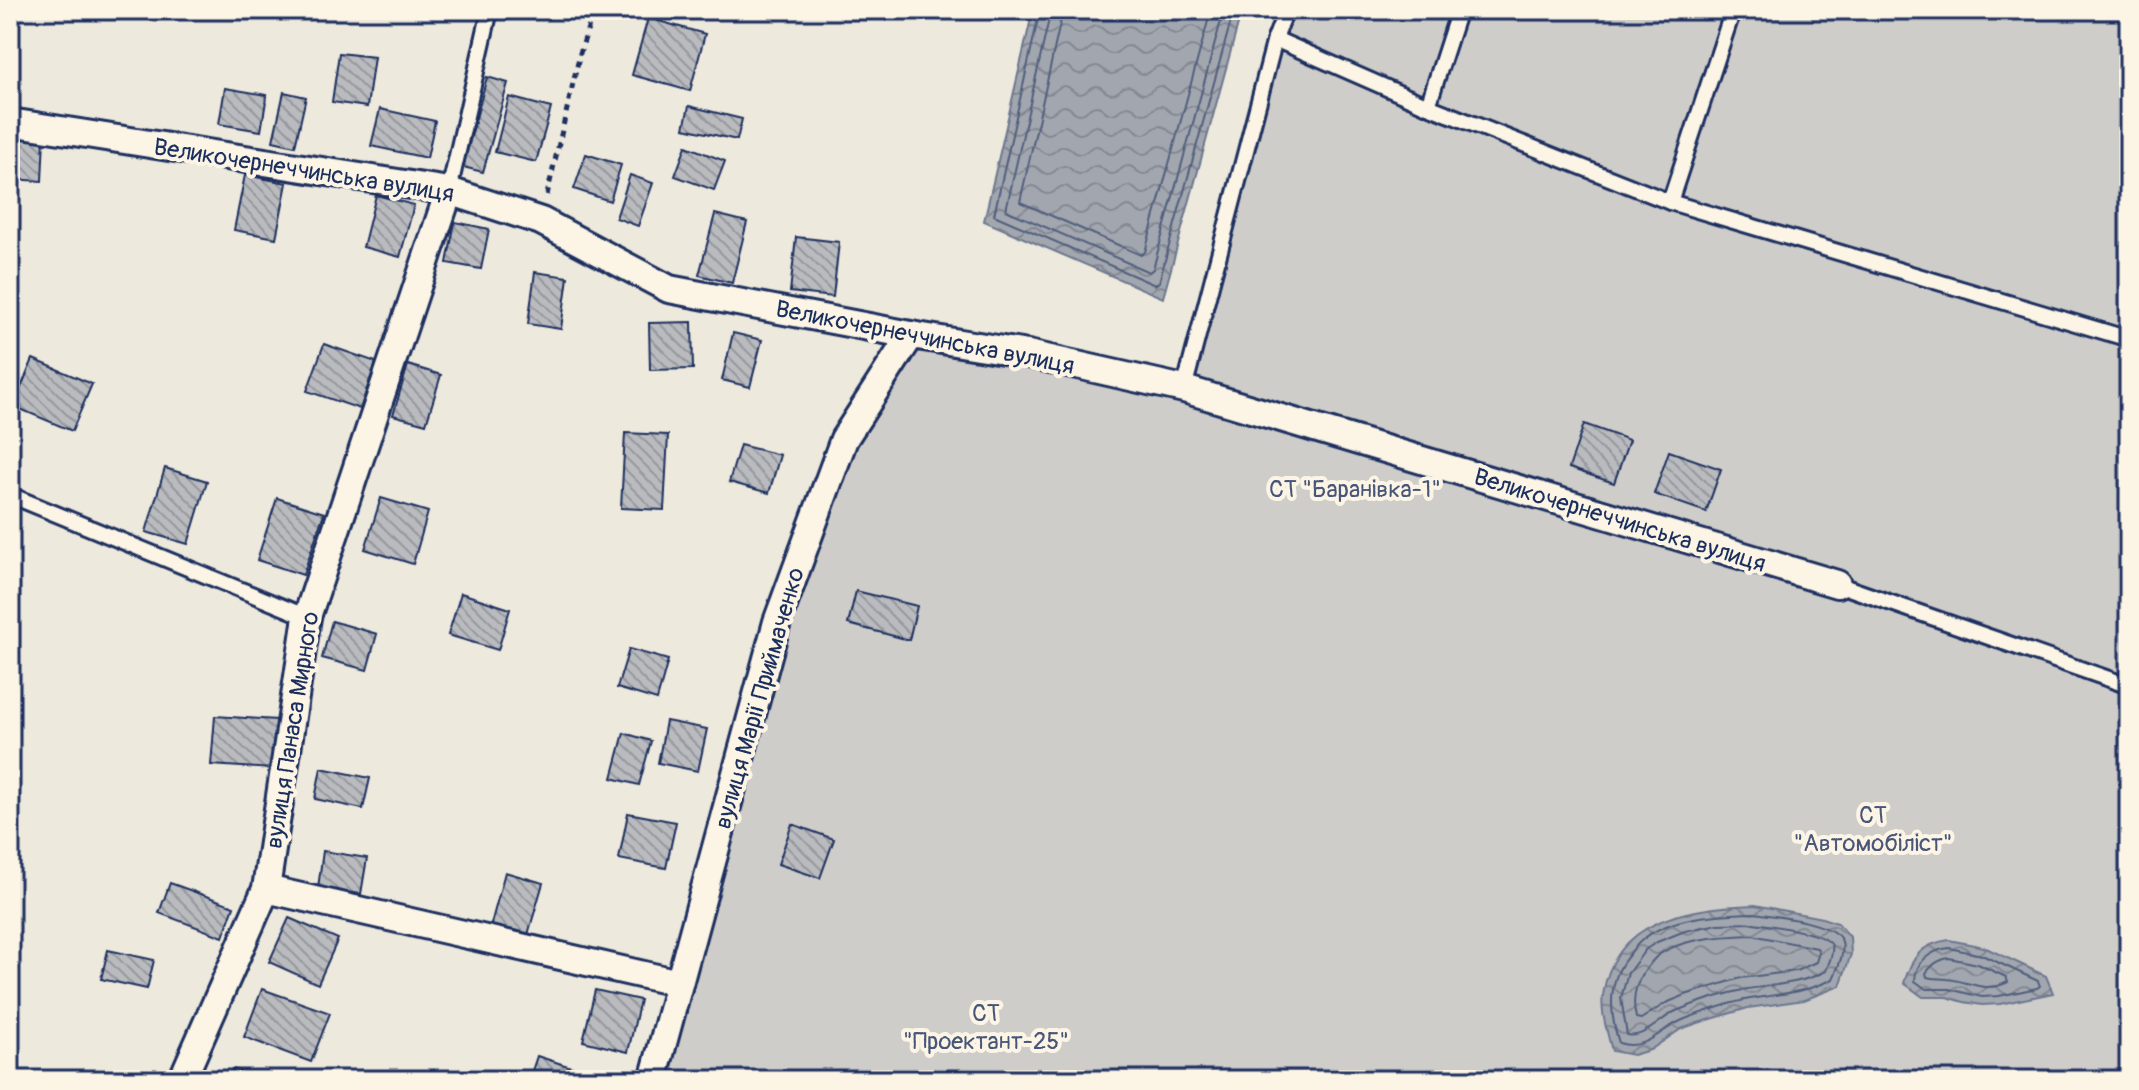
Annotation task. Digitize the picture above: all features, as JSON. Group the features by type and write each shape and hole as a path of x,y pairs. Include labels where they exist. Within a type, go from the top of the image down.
{"street":[{"name":"Великочернеччинська вулиця","path":"10,122 449,191 541,221 669,289 1028,354 1184,389 1837,584"},
{"name":"вулиця Панаса Мирного","path":"182,1080 266,889 307,617 449,191"},
{"name":"вулиця Марії Приймаченко","path":"653,1080 782,608 844,439 911,335"},
{"path":"266,889 679,983"}],"lane":[{"path":"449,191 490,10"},
{"path":"1184,389 1275,39 1286,10"},
{"path":"1428,106 1459,10"},
{"path":"1670,202 1733,10"},
{"path":"1275,39 1428,106 1670,202 2129,339"},
{"path":"10,495 307,617"},
{"path":"1837,584 2129,686"}],"path":[{"path":"541,221 580,53 594,10"}],"green space":[{"path":"1286,10 2129,10 2129,1080 653,1080 844,439 911,335 1184,389"}],"water":[{"path":"1033,10 1242,10 1163,298 984,221"},
{"path":"1755,905 1838,923 1850,937 1851,954 1840,986 1804,1000 1748,1008 1698,1023 1681,1029 1650,1050 1633,1055 1612,1051 1602,1002 1610,969 1622,949 1639,933 1682,914"},
{"path":"1949,940 1984,947 2046,976 2053,993 1982,1005 1947,997 1923,997 1904,983 1910,966 1919,953 1931,945"}],"building":[{"path":"648,18 705,34 690,91 632,75"},
{"path":"339,53 374,57 367,107 332,102"},
{"path":"487,77 508,83 483,172 463,167"},
{"path":"225,88 267,95 261,131 219,124"},
{"path":"284,92 306,97 295,146 273,141"},
{"path":"509,97 551,108 536,162 495,152"},
{"path":"689,106 742,119 737,140 684,128"},
{"path":"380,109 435,121 427,158 371,146"},
{"path":"10,137 44,138 42,181 10,179"},
{"path":"686,146 725,161 714,190 675,176"},
{"path":"586,154 621,165 610,201 574,189"},
{"path":"245,175 287,183 276,238 234,230"},
{"path":"630,175 653,183 638,226 616,218"},
{"path":"376,195 414,205 400,257 363,247"},
{"path":"715,214 747,222 732,283 699,275"},
{"path":"455,222 489,229 481,269 447,263"},
{"path":"796,237 839,242 833,297 790,292"},
{"path":"535,272 568,277 561,329 528,324"},
{"path":"692,322 693,369 650,370 649,323"},
{"path":"733,333 762,340 750,387 722,380"},
{"path":"324,344 376,362 360,409 307,391"},
{"path":"33,359 92,384 72,431 13,406"},
{"path":"408,365 441,375 426,424 393,415"},
{"path":"1584,424 1629,440 1614,483 1569,468"},
{"path":"625,433 668,435 664,510 621,508"},
{"path":"740,445 780,455 769,493 729,482"},
{"path":"1669,451 1721,469 1706,512 1654,494"},
{"path":"165,468 207,481 188,544 146,532"},
{"path":"277,498 324,513 303,575 257,560"},
{"path":"381,498 428,512 413,564 365,549"},
{"path":"856,591 917,606 909,640 848,624"},
{"path":"461,593 510,609 498,650 448,635"},
{"path":"332,621 377,634 367,670 322,658"},
{"path":"629,649 668,660 657,700 617,688"},
{"path":"215,716 277,720 274,769 211,765"},
{"path":"666,721 707,729 698,771 658,763"},
{"path":"624,733 651,741 639,785 612,778"},
{"path":"321,768 370,778 363,809 315,799"},
{"path":"628,813 676,822 666,868 619,859"},
{"path":"792,824 834,839 820,878 778,864"},
{"path":"323,851 367,858 361,894 318,888"},
{"path":"505,872 543,883 527,938 490,928"},
{"path":"170,883 234,906 223,937 159,913"},
{"path":"289,918 338,939 318,984 269,962"},
{"path":"108,950 154,960 147,989 101,979"},
{"path":"262,989 330,1013 311,1062 244,1037"},
{"path":"595,990 640,1000 628,1052 583,1041"},
{"path":"537,1056 608,1079 529,1080"},
{"path":"232,1069 270,1080 229,1080"}],"park label":[{"name":"СТ \"Баранівка-1\"","path":"1355,489"},
{"name":"СТ \"Автомобіліст\"","path":"1873,829"},
{"name":"СТ \"Проектант-25\"","path":"986,1027"}]}
